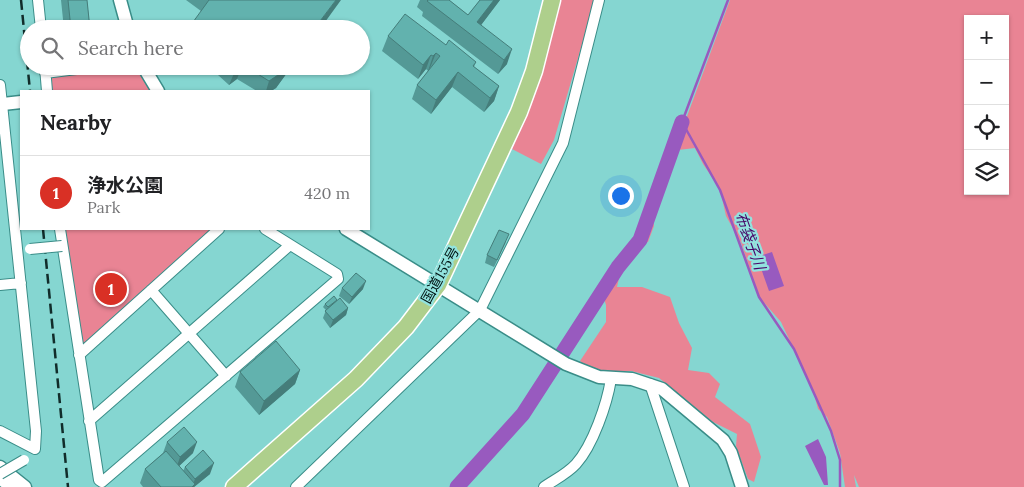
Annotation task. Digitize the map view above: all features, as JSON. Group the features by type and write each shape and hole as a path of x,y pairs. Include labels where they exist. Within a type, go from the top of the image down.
{"highway":[{"name":"国道155号","path":"234,487 356,379 406,327 438,285 519,112 534,71 552,0"}],"street":[{"path":"38,0 40,20"},
{"path":"120,0 126,20"},
{"path":"296,487 480,310 563,143 599,0"},
{"path":"45,75 47,90"},
{"path":"149,75 157,90"},
{"path":"0,85 3,104 2,129 18,250 36,432 35,449 31,455 0,474"},
{"path":"3,104 20,102"},
{"path":"60,230 89,421 100,480 102,482 338,279 337,274 267,230"},
{"path":"79,356 218,230"},
{"path":"348,230 566,364 586,373 611,379 632,379 662,389 723,440 732,453 742,487"},
{"path":"89,421 290,244"},
{"path":"18,250 62,246"},
{"path":"0,285 21,283"},
{"path":"151,290 226,376"},
{"path":"544,487 574,466 586,452 609,391 611,379"},
{"path":"650,384 684,487"},
{"path":"0,431 35,449"},
{"path":"0,467 26,487"},
{"path":"0,478 11,487"}],"shaded area":[{"path":"558,0 595,0 554,140 541,164 512,149 541,76"},
{"path":"730,0 1024,0 1024,487 859,487 854,475 856,487 845,487 840,453 827,417 818,409 813,390 781,322 760,298 741,243 726,216 720,189 695,148 678,150 666,167 651,208 654,226 648,242 634,245 623,261 617,287 642,287 670,297 679,323 692,348 688,370 709,373 720,384 715,397 750,424 761,457 754,482 748,479 736,446 737,434 713,422 659,378 631,371 595,373 580,361 606,322 606,305 602,292 604,278 634,236 673,141 686,119"},
{"path":"50,75 142,75 150,90 52,90"},
{"path":"65,230 215,230 82,349"},
{"path":"772,252 784,286 769,291 757,257"},
{"path":"818,439 826,457 828,485 824,485 805,446"}],"building":[{"path":"68,0 87,0 89,20 70,20"},
{"path":"209,0 336,0 321,20 195,20"},
{"path":"428,0 449,0 468,15 480,0 494,0 477,22 512,49 504,60"},
{"path":"405,14 446,45 449,40 476,62 473,66 499,86 490,98 458,72 436,100 417,85 440,56 436,53 433,56 431,55 423,65 388,36"},
{"path":"259,75 278,75 269,81"},
{"path":"499,230 509,234 497,260 487,255"},
{"path":"356,273 366,281 352,297 342,288"},
{"path":"334,296 337,300 328,307 325,304"},
{"path":"340,298 348,308 333,320 325,311"},
{"path":"276,341 300,370 264,401 240,372"},
{"path":"184,427 197,442 180,457 167,442"},
{"path":"203,450 214,463 195,479 185,467"},
{"path":"166,451 195,484 192,487 161,487 145,469"}],"waterway":[{"name":"布袋子川","path":"728,0 682,122 720,190 759,297 794,349 831,431 840,460 840,487"},
{"path":"457,487 523,414 618,267 640,240 682,122"}],"railway":[{"path":"21,0 23,20"},
{"path":"28,75 30,90"},
{"path":"43,230 68,487"}],"place":[{"name":"浄水公園","path":"111,289"}]}
